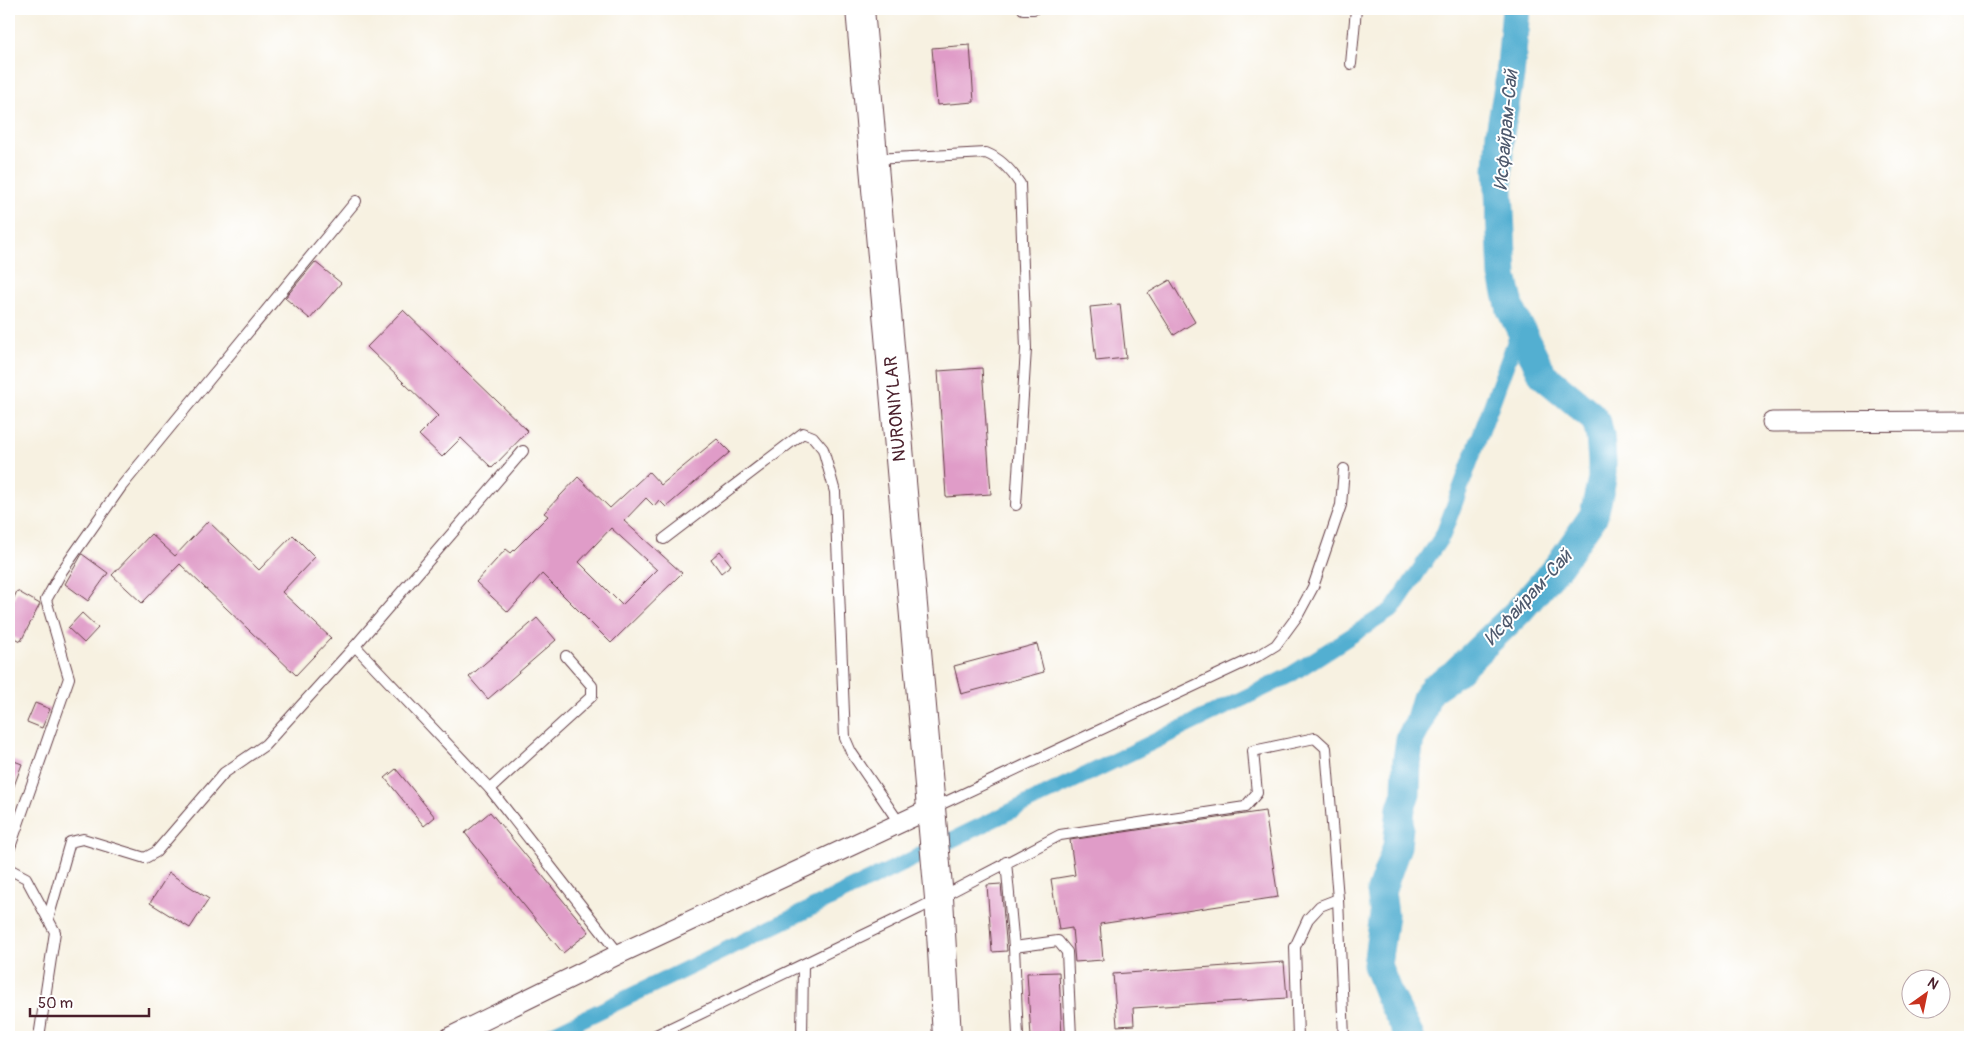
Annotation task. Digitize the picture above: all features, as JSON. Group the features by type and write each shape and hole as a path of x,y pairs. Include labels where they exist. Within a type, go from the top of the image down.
{"main road":[{"name":"NURONIYLAR","path":"860,9 939,898 947,1037"}],"street":[{"path":"1772,422 1970,421"},
{"path":"450,1037 619,954 930,809"}],"lane":[{"path":"1023,9 1034,9"},
{"path":"1351,64 1356,9"},
{"path":"873,159 986,153 996,157 1012,171 1020,184 1026,350 1016,505"},
{"path":"9,850 69,678 46,600 62,571 121,487 356,201"},
{"path":"664,539 803,433 813,437 823,449 835,492 845,738 851,752 900,824"},
{"path":"48,919 70,842 83,839 145,858 156,852 224,773 265,745 355,646 523,451"},
{"path":"930,809 1276,646 1298,615 1313,586 1341,505 1344,469"},
{"path":"355,646 490,789 619,954"},
{"path":"490,789 592,696 592,686 566,656"},
{"path":"652,1037 939,898 1060,835 1244,807 1257,793 1254,751 1315,738 1326,748 1338,899 1344,1037"},
{"path":"1006,862 1014,947 1018,1037"},
{"path":"9,869 26,878 54,932 39,1037"},
{"path":"1298,1037 1295,947 1308,919 1320,906 1338,899"},
{"path":"1014,947 1058,941 1066,952 1071,1037"},
{"path":"802,1037 803,965"}],"building":[{"path":"970,45 974,102 937,105 932,48"},
{"path":"315,262 341,283 310,319 285,298"},
{"path":"1170,280 1195,322 1174,335 1148,293"},
{"path":"1120,304 1126,358 1096,361 1090,307"},
{"path":"403,310 528,431 492,468 461,438 442,457 419,435 438,416 367,347"},
{"path":"982,368 991,494 946,497 938,371"},
{"path":"717,439 730,452 666,507 659,500 654,506 646,498 624,521 682,573 611,643 542,574 508,612 476,582 506,549 511,553 548,516 544,513 578,477 610,508 649,472 661,485","holes":["611,528 657,570 622,605 579,562"]},
{"path":"208,521 259,570 293,535 315,557 282,592 331,638 296,675 180,564 142,603 112,575 151,534 175,556"},
{"path":"720,551 731,565 721,573 711,559"},
{"path":"82,554 108,573 88,601 65,584"},
{"path":"17,591 40,604 21,641 9,635 9,609"},
{"path":"82,613 98,628 84,643 68,628"},
{"path":"537,618 556,640 488,699 469,677"},
{"path":"1037,644 1044,672 961,694 954,666"},
{"path":"35,703 50,709 42,728 27,722"},
{"path":"9,759 22,764 10,797 9,797"},
{"path":"396,769 435,817 424,826 385,778"},
{"path":"1265,811 1278,897 1100,924 1103,960 1075,962 1072,928 1059,930 1051,879 1075,875 1070,840"},
{"path":"490,812 589,932 563,953 465,833"},
{"path":"169,873 209,899 190,928 150,903"},
{"path":"1001,884 1007,951 992,952 987,885"},
{"path":"1284,962 1287,998 1133,1008 1134,1025 1117,1026 1113,974"},
{"path":"1059,972 1062,1037 1031,1037 1027,973"}],"waterway":[{"name":"Исфайрам-Сай","path":"1410,1037 1389,996 1377,965 1384,915 1381,891 1397,846 1401,808 1406,793 1410,739 1419,722 1426,698 1433,688 1454,674 1520,610 1559,565 1594,515 1602,479 1600,436 1597,423 1591,415 1543,375 1511,310 1503,276 1498,169 1500,133 1510,76 1516,9"},
{"path":"546,1037 1287,677 1393,609 1443,535 1520,328"}]}
